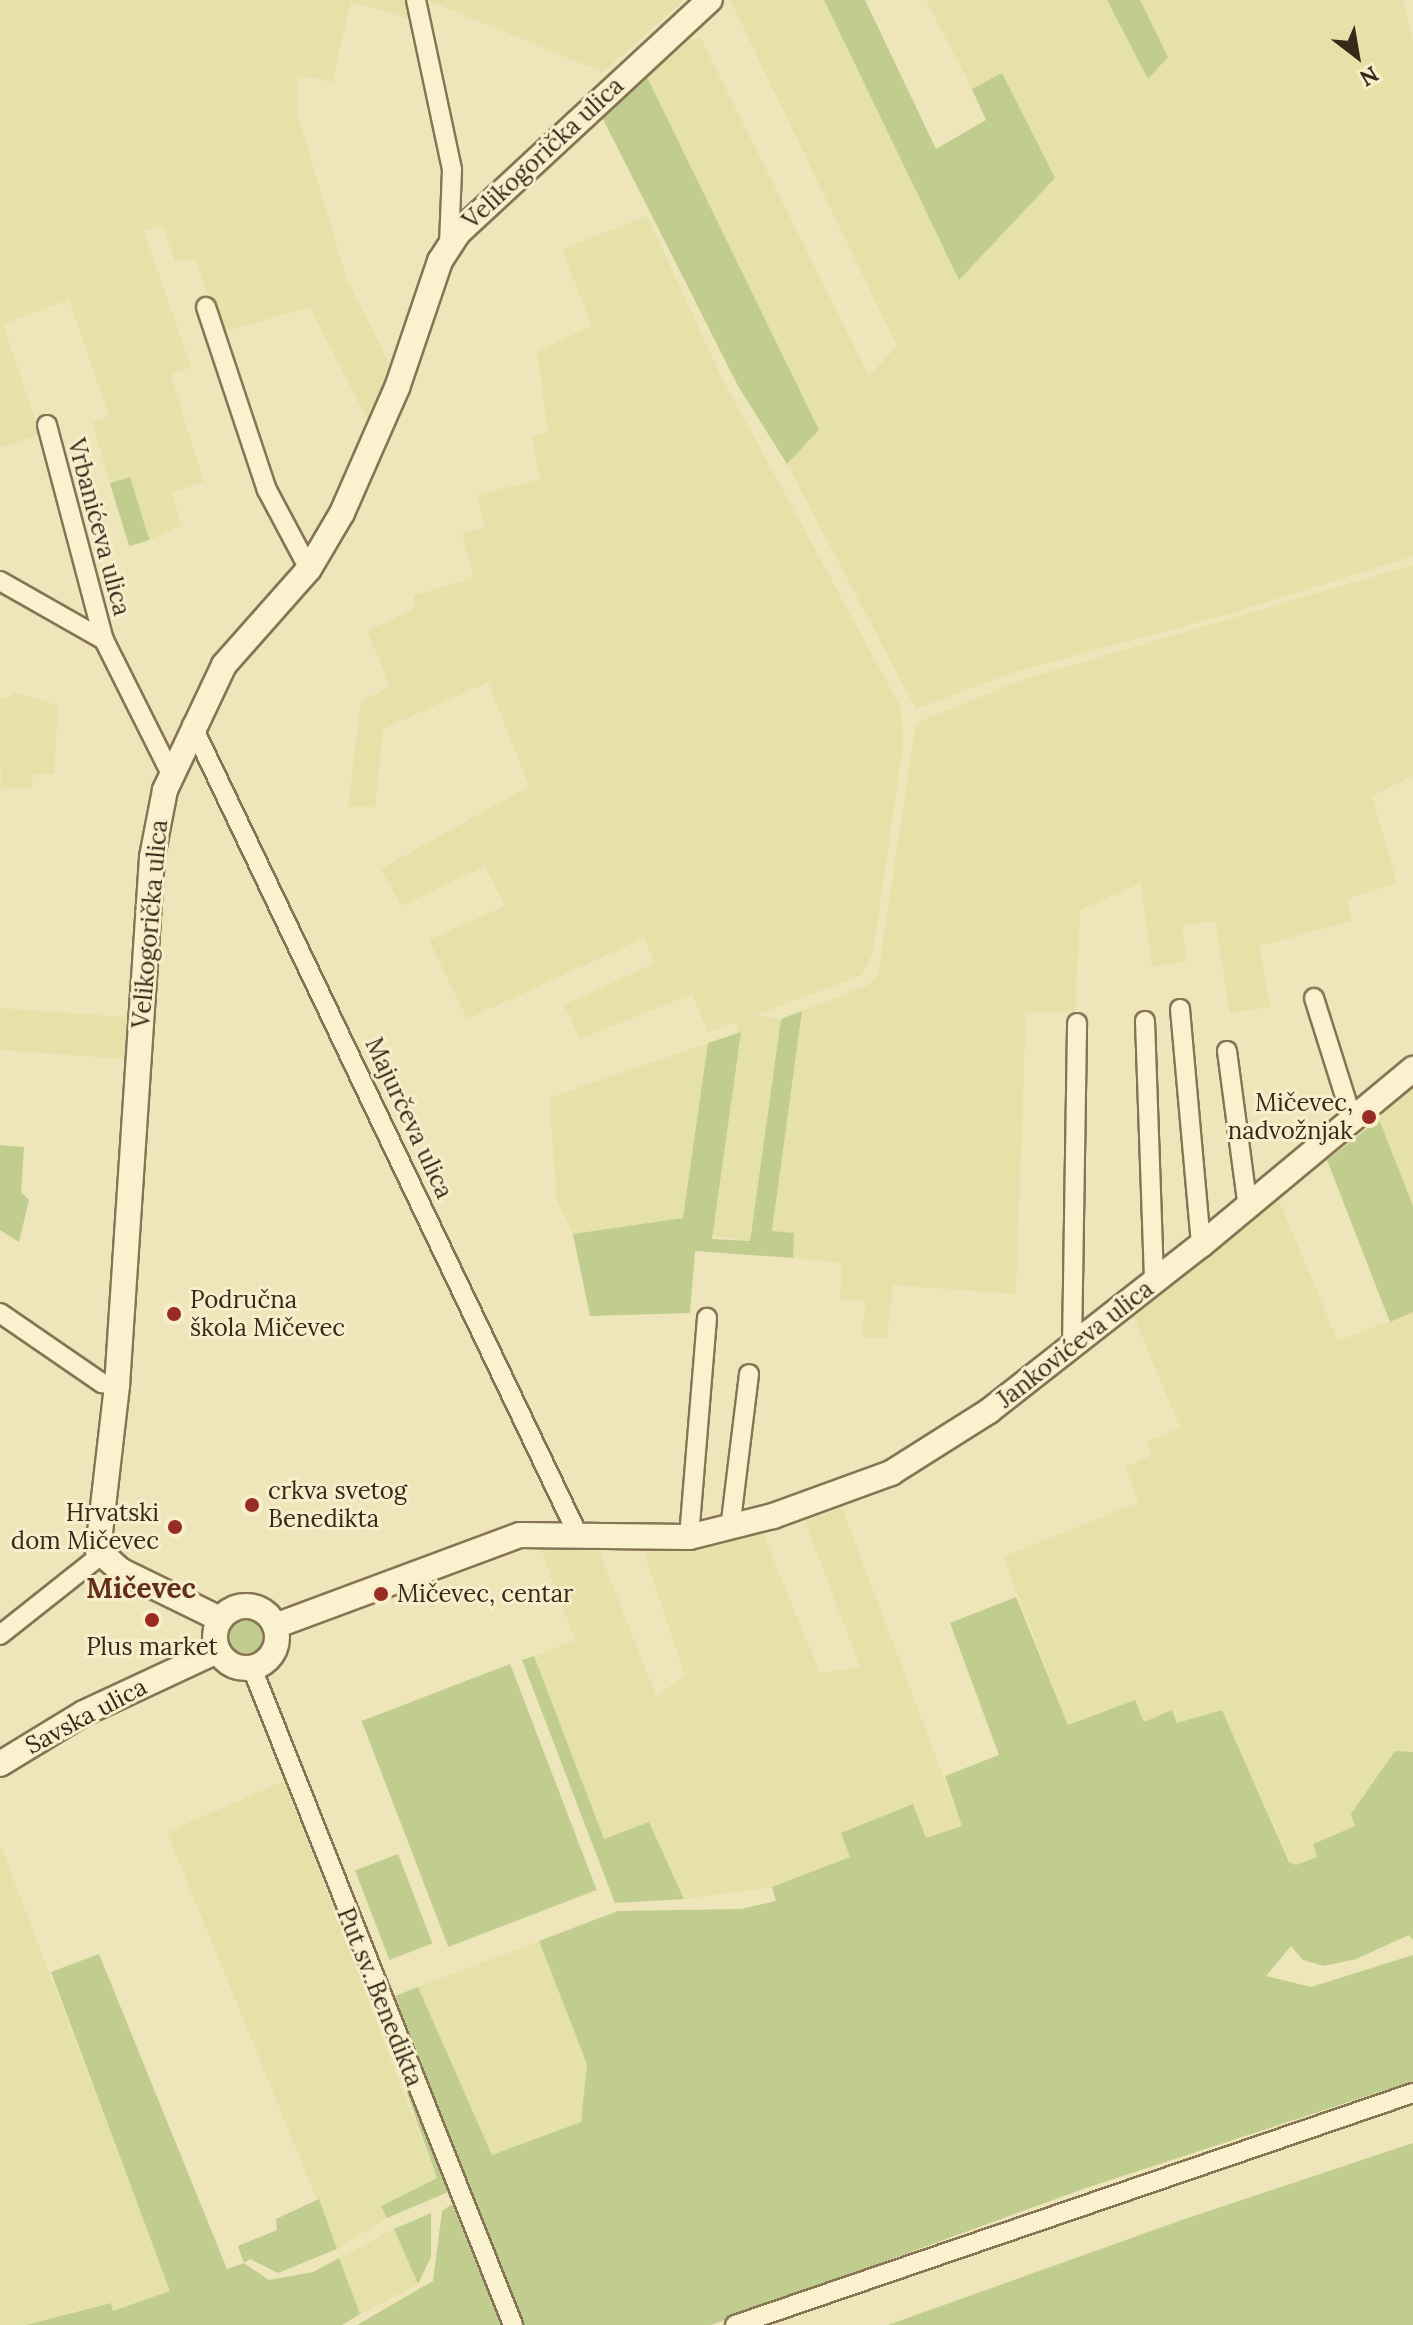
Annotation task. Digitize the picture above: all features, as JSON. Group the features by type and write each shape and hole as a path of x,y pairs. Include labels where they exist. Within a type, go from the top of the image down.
{"street":[{"path":"416,0 452,170 449,246"},
{"name":"Velikogorička ulica","path":"101,1555 97,1544 117,1386 152,857 171,774 192,725 224,665 309,569 352,493 449,246 491,198 710,0"},
{"path":"206,307 262,477 309,569"},
{"name":"Vrbanićeva ulica","path":"47,425 104,640 171,774"},
{"path":"0,581 104,640"},
{"name":"Majurčeva ulica","path":"192,725 578,1535"},
{"path":"1314,998 1353,1122"},
{"path":"1180,1009 1201,1245"},
{"path":"1145,1021 1154,1283"},
{"path":"1072,1347 1077,1023"},
{"path":"1227,1051 1248,1208"},
{"name":"Jankovićeva ulica","path":"275,1626 486,1544 520,1535 689,1537 730,1529 891,1473 989,1411 1072,1347 1248,1208 1413,1069"},
{"path":"0,1313 102,1383 117,1386"},
{"path":"689,1537 707,1318"},
{"path":"730,1529 749,1374"},
{"path":"0,1635 101,1555 120,1570 220,1619"},
{"path":"246,1606 265,1613 275,1626 272,1654 252,1668 229,1664 217,1651 214,1634 220,1619 246,1606"},
{"name":"Savska ulica","path":"0,1764 84,1713 217,1651"},
{"name":"Put sv. Benedikta","path":"252,1668 513,2325"},
{"path":"735,2325 1413,2093"}],"shaded area":[{"path":"0,0 407,0 411,19 351,2 332,82 297,75 297,113 347,280 393,371 369,423 310,307 220,333 195,258 175,262 162,225 144,231 191,367 170,375 204,481 171,493 182,525 149,540 130,477 110,482 92,423 109,416 69,300 3,324 40,434 0,448"},
{"path":"427,0 684,0 603,72"},
{"path":"730,0 824,0 959,280 1003,74 972,89 926,0 1107,0 1148,79 1168,57 1140,0 1403,0 1413,42 1413,556 1222,616 1017,671 916,709 787,464 819,430 647,77 691,39 701,39 869,376 897,346"},
{"path":"647,216 721,376 901,708 903,746 873,952 862,975 708,1033 692,994 580,1039 564,1005 655,963 644,938 467,1019 429,940 505,906 485,866 401,906 381,869 529,786 488,682 383,729 375,807 348,807 361,702 390,686 367,631 416,608 413,596 474,577 462,534 485,527 477,495 540,479 532,437 548,432 537,351 592,326 562,249"},
{"path":"1413,565 1413,776 1372,796 1397,883 1347,899 1352,921 1259,946 1270,1007 1230,1013 1215,921 1182,926 1187,961 1152,967 1141,883 1080,910 1075,1012 1026,1013 1016,1294 893,1285 887,1338 861,1337 866,1301 840,1299 842,1263 793,1258 794,1234 772,1232 802,1011 868,985 878,974 916,723 1022,680"},
{"path":"12,692 58,705 54,774 33,774 32,789 1,788 0,698 9,699"},
{"path":"0,1008 131,1017 128,1059 0,1050"},
{"path":"739,1013 781,1019 750,1241 708,1235"},
{"path":"708,1043 684,1218 573,1234 557,1200 549,1098"},
{"path":"1413,1082 1413,1206 1379,1119"},
{"path":"1278,1199 1338,1341 1413,1312 1413,1752 1355,1826 1313,1844 1317,1857 1296,1865 1290,1862 1222,1710 1177,1723 1171,1710 1144,1722 1135,1700 1068,1725 1003,1557 1139,1502 1125,1467 1151,1456 1146,1442 1180,1428 1134,1317"},
{"path":"842,1508 962,1826 926,1838 913,1804 841,1833 851,1857 777,1887 684,1899 649,1822 604,1840 534,1656 575,1640 541,1549 599,1551 656,1696 685,1676 644,1553 763,1534 820,1673 860,1667 805,1521"},
{"path":"284,1781 437,2179 382,2206 387,2218 337,2249 167,1832"},
{"path":"0,1844 171,2291 113,2311 110,2303 26,2325 0,2325"},
{"path":"539,1941 587,2064 581,2122 492,2155 418,1987"},
{"path":"394,2229 418,2284 360,2314 339,2258"}],"green space":[{"path":"824,0 865,0 936,149 986,120 972,89 1002,73 1055,178 959,280"},
{"path":"1107,0 1140,0 1168,57 1148,79"},
{"path":"647,77 819,430 787,464 738,386 601,115"},
{"path":"130,477 149,540 129,546 110,483"},
{"path":"802,1011 772,1231 794,1233 793,1258 695,1251 690,1313 590,1316 573,1234 683,1218 708,1043 741,1032 712,1239 750,1241 781,1019"},
{"path":"1379,1119 1413,1206 1413,1312 1390,1322 1327,1160"},
{"path":"0,1145 24,1147 21,1192 29,1200 19,1242 0,1230"},
{"path":"1016,1597 1068,1725 1135,1700 1144,1722 1172,1710 1177,1723 1222,1710 1289,1862 1296,1865 1317,1857 1313,1844 1355,1826 1351,1814 1395,1751 1413,1752 1413,1940 1409,1935 1356,1959 1324,1966 1303,1960 1291,1946 1266,1976 1311,1987 1413,1955 1413,2081 1086,2188 711,2325 524,2325 395,1996 418,1987 492,2155 581,2122 587,2064 539,1941 618,1911 741,1909 776,1901 772,1887 850,1857 841,1833 913,1804 926,1838 962,1826 945,1776 999,1755 950,1623"},
{"path":"244,1615 259,1621 265,1636 259,1651 244,1657 229,1651 223,1636 229,1621"},
{"path":"534,1656 604,1839 649,1822 684,1899 615,1903 522,1660"},
{"path":"510,1664 597,1890 448,1947 362,1721"},
{"path":"398,1854 432,1944 389,1960 355,1870"},
{"path":"99,1954 227,2269 244,2263 269,2280 313,2272 339,2258 360,2314 342,2325 26,2325 111,2303 113,2311 170,2291 51,1972"},
{"path":"375,2003 448,2192 387,2218 381,2206 437,2178"},
{"path":"1413,2143 1413,2325 888,2325 1182,2220"},
{"path":"319,2199 337,2249 278,2273 250,2259 244,2263 238,2246 277,2230 276,2219"},
{"path":"452,2204 501,2325 357,2325 433,2281 442,2211"},
{"path":"431,2213 431,2257 418,2284 394,2229"}],"place":[{"name":"Mičevec, nadvožnjak","path":"1369,1117"},
{"name":"Područna škola Mičevec","path":"174,1314"},
{"name":"crkva svetog Benedikta","path":"252,1505"},
{"name":"Hrvatski dom Mičevec","path":"175,1527"},
{"name":"Mičevec, centar","path":"381,1594"},
{"name":"Plus market","path":"152,1620"}],"district":[{"name":"Mičevec","path":"141,1588"}]}
